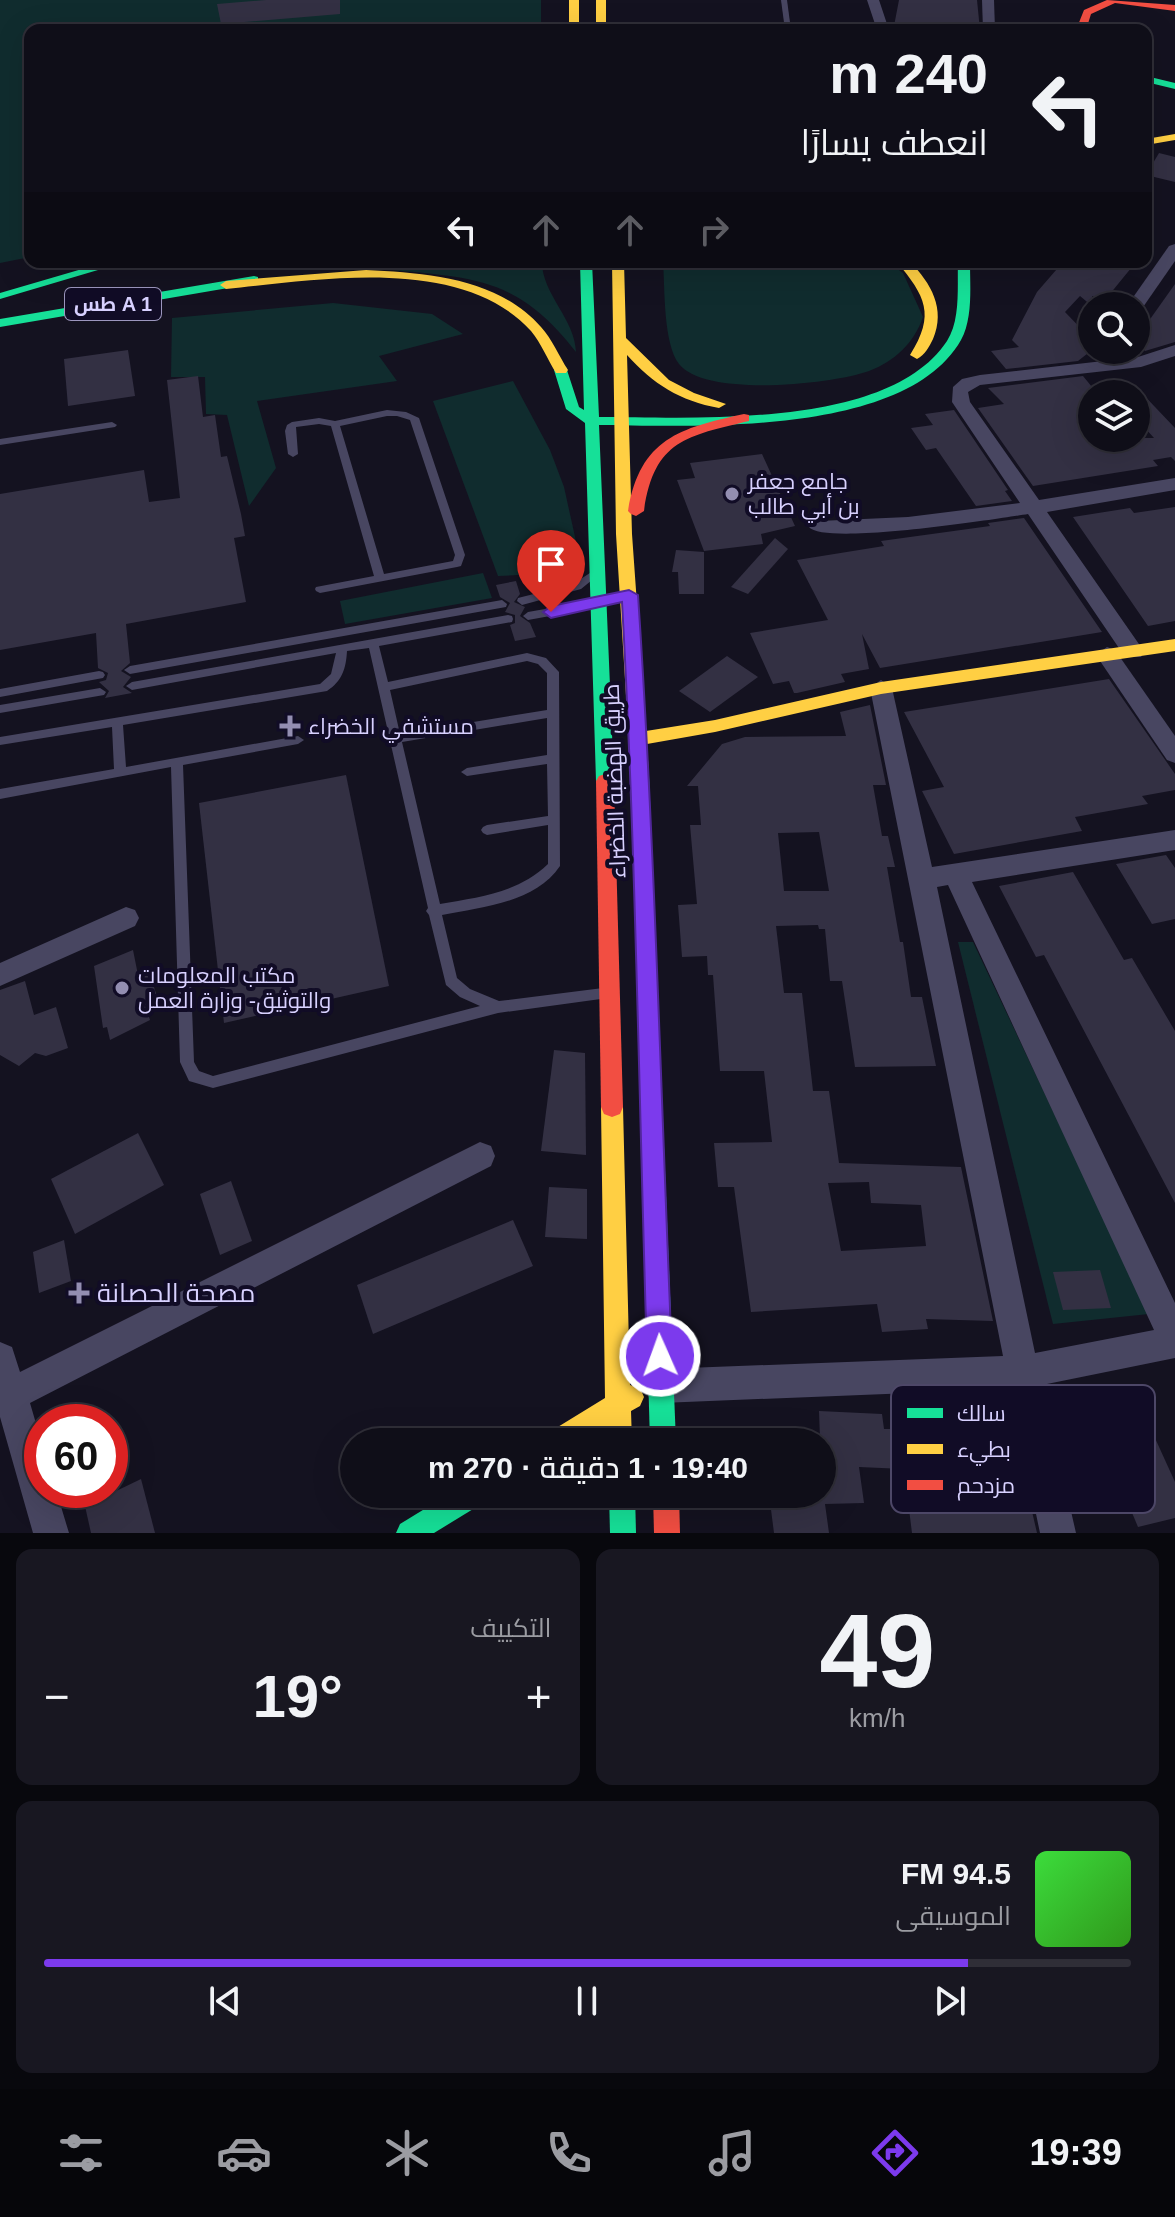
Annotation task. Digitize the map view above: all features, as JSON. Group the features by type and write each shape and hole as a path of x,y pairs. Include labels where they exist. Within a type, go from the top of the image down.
{"main road":[{"path":"574,0 574,24"},
{"path":"601,0 601,24"},
{"path":"1085,14 1113,0 1175,8"},
{"path":"1152,80 1175,86"},
{"path":"1152,124 1175,120"},
{"path":"1152,141 1175,137"},
{"path":"0,297 99,268"},
{"name":"طس A 1","path":"0,305 223,268"},
{"name":"طس A 1","path":"0,323 330,268"},
{"name":"طريق الهضبة الخضراء","path":"586,268 597,569 614,599 639,739 662,1428"},
{"name":"طريق الهضبة الخضراء","path":"618,268 626,561 614,599 610,993 619,1428"},
{"path":"622,341 651,377 668,391 694,401 759,403 809,398 865,386 902,369 934,330 935,307 929,292 908,268"},
{"path":"226,285 387,276 438,280 495,295 521,311 540,330 558,362 574,411 591,421 749,417 873,401 899,393 927,377 954,342 963,310 964,268"},
{"path":"626,561 640,478 651,461 663,448 694,431 749,417"},
{"path":"639,739 715,726 881,688 1175,645"},
{"path":"578,1428 618,1402 661,1386"},
{"path":"409,1533 451,1508"},
{"path":"622,1508 623,1533"},
{"path":"666,1508 667,1533"}],"street":[{"path":"873,0 881,24"},
{"path":"988,0 989,24"},
{"path":"1145,292 1175,249"},
{"path":"1133,652 961,402 959,391 968,383 980,380 1141,362 1175,350"},
{"path":"819,527 889,524 1175,484"},
{"path":"1107,655 1175,754"},
{"path":"881,688 924,879 1025,1385"},
{"path":"924,879 1175,840"},
{"path":"661,1386 1022,1372 1175,1340 956,874"},
{"path":"0,975 126,918"},
{"path":"10,1395 480,1156"},
{"path":"0,1359 51,1533"},
{"path":"1054,1513 1058,1533"}],"lane":[{"path":"784,0 787,24"},
{"path":"293,454 292,425 319,421 335,424 407,413 414,418 460,555 457,564 447,567 320,589"},
{"path":"335,424 380,578"},
{"path":"0,442 112,425"},
{"path":"522,601 577,587 597,569"},
{"path":"528,616 614,599"},
{"path":"130,670 502,604"},
{"path":"132,686 508,619"},
{"path":"373,642 451,981 465,993 498,1007"},
{"path":"0,741 323,688 334,681 340,671 342,648"},
{"path":"383,687 527,657 542,661 553,672 551,759 554,866 541,882 518,892 433,911"},
{"path":"0,693 99,675"},
{"path":"0,709 100,692"},
{"path":"394,739 554,713"},
{"path":"117,721 120,770"},
{"path":"0,794 298,740"},
{"path":"467,772 551,759"},
{"path":"177,761 187,1062 194,1076 213,1082 498,1007 610,993"},
{"path":"487,830 552,820"}],"green space":[{"path":"0,0 541,0 541,24 24,24 24,258 0,263"},
{"path":"542,268 547,285 570,329 576,352 554,327 512,294 467,279 382,269"},
{"path":"663,268 896,268 903,273 923,317 902,350 869,371 828,380 741,385 693,375 679,364 670,343"},
{"path":"333,303 432,314 463,334 379,356 397,381 257,401 276,468 249,506 227,415 206,414 205,377 171,377 172,318"},
{"path":"513,381 550,450 564,487 579,555 562,573 498,576 433,401"},
{"path":"483,573 492,598 345,624 340,601"},
{"path":"958,942 973,942 1149,1314 1053,1324"}],"building":[{"path":"266,0 340,0 340,14 221,24 217,4"},
{"path":"899,0 977,0 979,24 894,24"},
{"path":"1159,153 1175,157 1175,182 1152,176 1152,165"},
{"path":"1058,268 1131,268 1112,292 1078,292 1078,298 1065,312 1078,325 1078,361 1006,369 991,351 1019,347 1012,340 1037,292"},
{"path":"1175,284 1175,342 1150,350 1150,319"},
{"path":"128,350 135,396 68,406 64,359"},
{"path":"198,376 203,417 215,415 221,457 227,456 241,514 245,536 234,538 246,602 126,624 130,663 121,671 131,677 123,687 132,693 105,698 109,691 99,682 106,680 108,673 98,668 96,633 0,650 0,494 144,470 149,502 180,498 167,380"},
{"path":"1083,376 1086,380 1078,380 1078,452 1150,452 1150,438 1154,438 1150,434 1150,402 1175,428 1175,461 1171,457 1153,460 1158,466 1033,486 978,408 1004,404 988,388"},
{"path":"954,410 1008,490 1005,491 1012,501 976,506 936,448 926,450 911,428 933,425 925,414"},
{"name":"جامع جعفر بن أبي طالب","path":"762,454 795,526 761,534 763,544 704,551 677,480 695,478 690,463"},
{"path":"1175,507 1175,621 1148,626 1073,517 1130,508 1134,513"},
{"path":"1024,518 1102,632 880,668 862,634 869,669 841,674 845,682 797,693 794,693 789,681 773,684 750,633 828,620 797,560 884,546 881,541 990,526 988,523"},
{"path":"775,538 788,549 748,594 731,587"},
{"path":"676,550 704,552 704,594 679,594 678,572 672,572"},
{"path":"516,581 520,594 514,602 525,607 520,616 530,623 536,637 515,641 510,625 515,623 515,615 505,612 510,603 500,597 496,585"},
{"path":"727,656 758,677 710,712 679,691"},
{"path":"1109,679 1175,774 1175,790 1142,796 1148,804 1075,817 1082,831 954,854 922,791 944,787 904,712"},
{"path":"870,705 886,785 873,785 882,836 888,836 895,867 887,867 900,942 903,942 911,997 922,997 936,1066 855,1067 842,981 830,981 825,929 819,929 818,925 776,926 784,993 802,993 813,1091 829,1091 839,1163 961,1167 993,1321 926,1319 928,1329 882,1332 877,1304 751,1312 734,1187 718,1187 714,1143 772,1142 764,1071 720,1071 713,975 708,975 707,956 682,957 678,905 697,904 690,825 701,825 698,786 687,786 722,744 745,737 846,736 840,712","holes":["819,832 829,891 784,891 778,833","869,1182 871,1203 921,1205 926,1246 841,1251 828,1183"]},
{"path":"346,775 389,986 224,1023 199,803"},
{"path":"1166,855 1175,868 1175,919 1152,924 1116,864"},
{"path":"1073,872 1124,960 1132,958 1175,1031 1175,1203 1044,955 1036,957 999,886"},
{"path":"133,950 138,975 149,971 158,1000 145,1005 150,1020 110,1040 107,1027 103,1028 94,966"},
{"path":"25,981 34,1015 56,1007 68,1048 46,1056 35,1053 19,1066 0,1055 0,990"},
{"path":"554,1050 585,1053 586,1155 541,1151"},
{"path":"138,1133 164,1185 75,1234 51,1179"},
{"path":"231,1181 252,1241 220,1255 200,1194"},
{"path":"549,1187 587,1189 587,1239 545,1237"},
{"path":"513,1220 533,1266 373,1334 357,1285"},
{"path":"64,1240 71,1281 39,1293 33,1252"},
{"path":"1100,1270 1111,1308 1063,1310 1053,1272"},
{"path":"819,1411 882,1414 884,1429 891,1429 891,1468 859,1467 864,1503 836,1504 836,1428 820,1428"},
{"path":"1155,1438 1175,1482 1175,1518 1138,1527 1132,1513 1155,1513"},
{"path":"141,1479 155,1533 91,1533 85,1508 128,1508 128,1485"},
{"path":"771,1508 826,1508 829,1533 774,1533"},
{"path":"910,1513 1032,1513 1037,1533 912,1533"}],"traffic: fast":[{"path":"1152,80 1175,86"},
{"path":"2,296 98,268"},
{"path":"586,268 605,781"},
{"path":"561,370 573,409 591,421 734,420 789,416 842,407 889,393 928,371 958,332 964,268"},
{"path":"0,323 254,280"},
{"path":"640,776 663,1428"},
{"path":"409,1533 451,1508"},
{"path":"622,1508 623,1533"}],"traffic: slow":[{"path":"574,0 574,24"},
{"path":"601,0 601,24"},
{"path":"1152,141 1175,137"},
{"path":"618,268 624,534 640,776"},
{"path":"909,268 922,283 931,306 930,330 917,355"},
{"path":"226,285 366,274 415,276 461,284 502,301 536,329 561,370"},
{"path":"622,341 664,383 689,396 719,404"},
{"path":"639,739 715,726 881,688 1175,645"},
{"path":"612,1107 619,1428"},
{"path":"580,1428 631,1397"}],"traffic: jam":[{"path":"1112,0 1175,8"},
{"path":"1083,24 1087,12 1115,0"},
{"path":"636,511 647,469 669,443 703,428 744,418"},
{"path":"605,781 612,1107"},
{"path":"666,1508 667,1533"}],"place":[{"name":"جامع جعفر بن أبي طالب","path":"732,494"},
{"name":"مستشفي الخضراء","path":"290,726"},
{"name":"مكتب المعلومات والتوثيق- وزارة العمل","path":"122,988"},
{"name":"مصحة الحصانة","path":"79,1293"}],"route":[{"path":"551,612 629,595 638,710 641,874 660,1356"}]}
